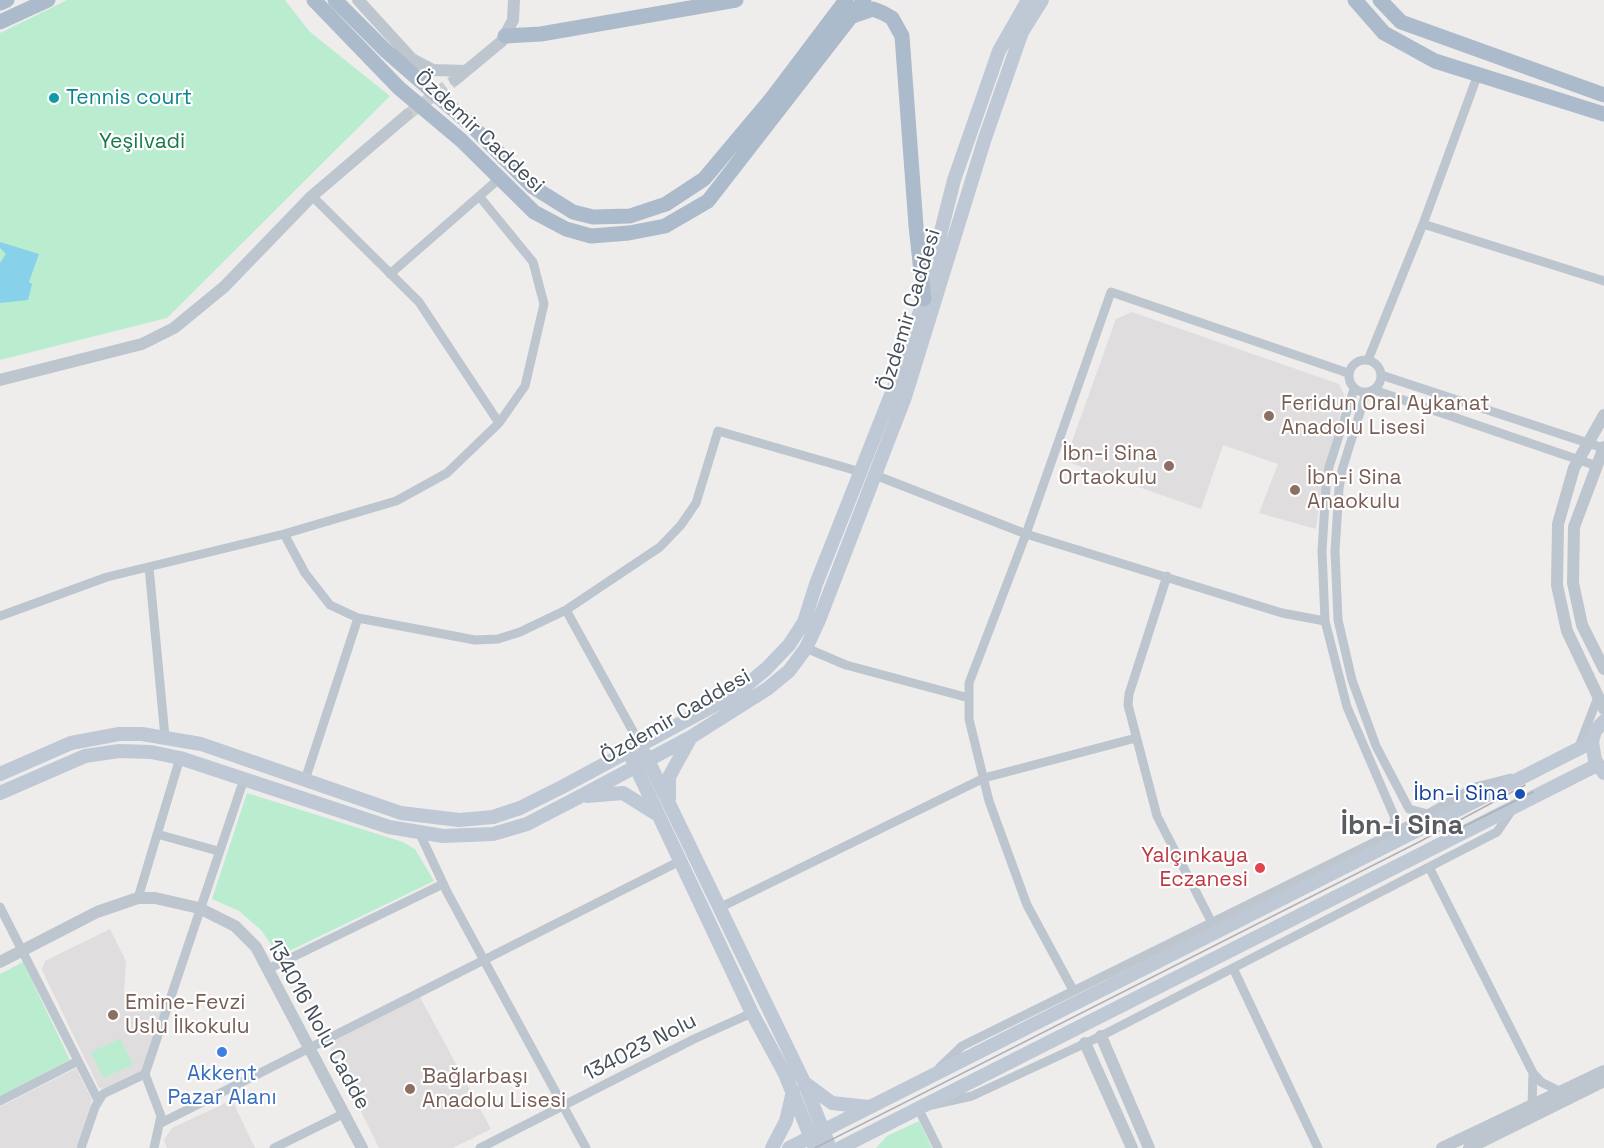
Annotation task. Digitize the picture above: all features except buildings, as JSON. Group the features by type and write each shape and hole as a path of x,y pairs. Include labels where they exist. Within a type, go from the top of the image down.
{"main road":[{"path":"0,3 7,0"},
{"path":"0,22 48,0"},
{"path":"302,0 344,45 379,69"},
{"name":"Özdemir Caddesi","path":"314,0 379,69 461,140 534,212 566,229 591,236 629,233 666,226 708,201 864,0"},
{"name":"Özdemir Caddesi","path":"336,0 385,50 471,125 533,187 573,212 593,217 630,216 666,204 704,179 772,98 846,0"},
{"path":"349,0 385,50"},
{"path":"504,36 541,34 736,0"},
{"name":"Özdemir Caddesi","path":"0,774 42,754 96,737 119,734 165,737 201,744 401,813 459,820 493,817 520,808 736,693 766,669 789,645 804,622 899,375 924,299 954,180 999,51 1028,0"},
{"name":"Özdemir Caddesi","path":"0,793 65,764 101,752 134,751 180,758 389,827 420,834 460,837 492,834 527,824 579,797 691,736 767,689 789,671 806,648 905,397 989,128 1023,32 1042,0"},
{"path":"1355,0 1384,33 1435,61 1604,114"},
{"path":"1380,0 1401,22 1604,95"},
{"path":"853,16 873,9 883,13 892,18 902,36 915,226 924,299"},
{"path":"840,1148 1517,804 1600,769 1592,742 1595,731 1604,721"},
{"path":"669,801 669,777 691,736"},
{"path":"789,1148 817,1138 871,1107 1592,742"},
{"path":"634,748 658,814 752,1013 798,1087 832,1103 871,1107"},
{"path":"641,763 669,801 798,1087 817,1138 830,1148"},
{"path":"579,797 622,793 658,814"},
{"path":"772,1148 786,1121 798,1087"},
{"path":"864,1148 874,1131"}],"street":[{"path":"358,0 412,59 433,70 466,71"},
{"path":"455,80 504,36 513,20 514,0"},
{"path":"1368,360 1423,224 1478,74"},
{"path":"0,380 142,344 174,328 224,287 312,196 407,115"},
{"path":"390,274 500,178"},
{"path":"312,196 419,302 499,423"},
{"path":"0,616 107,577 284,534 396,501 447,473 499,423 525,386 544,304 533,261 479,196"},
{"path":"1423,224 1604,280"},
{"path":"1073,990 1027,905 989,801 969,719 969,683 1026,534 1111,292 1348,373"},
{"path":"1428,814 1409,809 1367,725 1352,680 1338,620 1335,551 1342,470 1370,391 1380,383 1382,375 1379,367 1368,360 1356,362 1348,373 1349,382 1354,389 1370,391 1597,466"},
{"path":"1382,375 1604,447 1574,527 1573,583 1582,625 1604,669"},
{"path":"1354,389 1329,467 1326,487 1322,551 1325,621 1347,707 1395,818 1390,834"},
{"path":"1604,415 1579,460 1558,524 1557,585 1568,631 1604,709"},
{"path":"284,534 305,573 330,605 358,618 475,640 498,639 520,632 566,610 660,547 681,525 696,503 718,431 861,472"},
{"path":"875,475 1026,534 1282,612 1325,621"},
{"path":"149,567 165,737"},
{"path":"1167,576 1129,694 1128,705 1157,816 1210,921"},
{"path":"566,610 634,748"},
{"path":"305,780 358,618"},
{"path":"806,648 846,665 969,698"},
{"path":"1578,749 1598,697"},
{"path":"719,908 984,778 1136,738"},
{"path":"138,898 180,758"},
{"path":"927,1079 962,1046 1210,921 1390,834 1476,787 1530,774"},
{"path":"154,1148 161,1123 159,1107 145,1074 243,779"},
{"path":"938,1148 918,1108 972,1096 1101,1036 1497,832 1517,804"},
{"path":"1395,818 1405,817 1409,809"},
{"path":"157,834 218,851"},
{"path":"420,834 483,960 586,1148"},
{"path":"161,1123 680,861"},
{"path":"1429,867 1533,1073 1541,1082 1561,1092"},
{"path":"268,969 443,884"},
{"name":"134016 Nolu Cadde","path":"0,962 97,912 138,898 156,898 199,908 235,926 256,947 362,1148"},
{"path":"0,907 98,1100"},
{"path":"1233,968 1318,1148"},
{"name":"134023 Nolu","path":"480,1148 694,1039 752,1013"},
{"path":"1101,1036 1149,1148"},
{"path":"1085,1043 1132,1148"},
{"path":"1091,1056 1106,1049"},
{"path":"0,1101 78,1061"},
{"path":"1442,1148 1604,1071"},
{"path":"1533,1073 1533,1106"},
{"path":"81,1148 98,1100 108,1091 145,1074"},
{"path":"1469,1148 1604,1081"},
{"path":"274,1148 345,1113"}],"shaded area":[{"path":"1132,312 1339,384 1345,397 1325,467 1316,529 1259,513 1278,464 1223,445 1201,509 1065,461 1116,319"},
{"name":"Emine-Fevzi Uslu İlkokulu","path":"110,929 126,961 124,992 166,1005 144,1072 107,1090 99,1088 42,970 45,961"},
{"name":"Bağlarbaşı Anadolu Lisesi","path":"420,997 491,1129 453,1148 379,1148 330,1049 332,1042"},
{"path":"76,1068 92,1100 76,1148 0,1148 0,1107"},
{"path":"232,1100 255,1148 167,1148 164,1140 172,1128"}],"green space":[{"name":"Yeşilvadi","path":"67,0 285,0 309,31 390,96 167,318 0,360 0,33"},
{"path":"247,793 403,842 415,849 434,881 279,956 261,930 239,911 212,899"},
{"path":"23,962 70,1060 0,1096 0,974"},
{"path":"120,1039 133,1065 103,1078 91,1052"},
{"path":"919,1121 932,1148 876,1148 887,1136"}],"water":[{"path":"0,242 39,254 29,282 32,284 28,300 0,303 0,263 6,254 0,248"}],"tunnel":[{"path":"407,115 455,80"}],"tram line":[{"path":"815,1148 1419,842 1525,785"},
{"path":"1461,828 1533,792"}],"place":[{"name":"Tennis court","path":"54,98"},
{"name":"Feridun Oral Aykanat Anadolu Lisesi","path":"1269,416"},
{"name":"İbn-i Sina Ortaokulu","path":"1169,466"},
{"name":"İbn-i Sina Anaokulu","path":"1295,490"},
{"name":"İbn-i Sina","path":"1520,794"},
{"name":"Yalçınkaya Eczanesi","path":"1260,868"},
{"name":"Emine-Fevzi Uslu İlkokulu","path":"113,1015"},
{"name":"Akkent Pazar Alanı","path":"222,1052"},
{"name":"Bağlarbaşı Anadolu Lisesi","path":"410,1089"}],"district":[{"name":"İbn-i Sina","path":"1402,827"}]}
